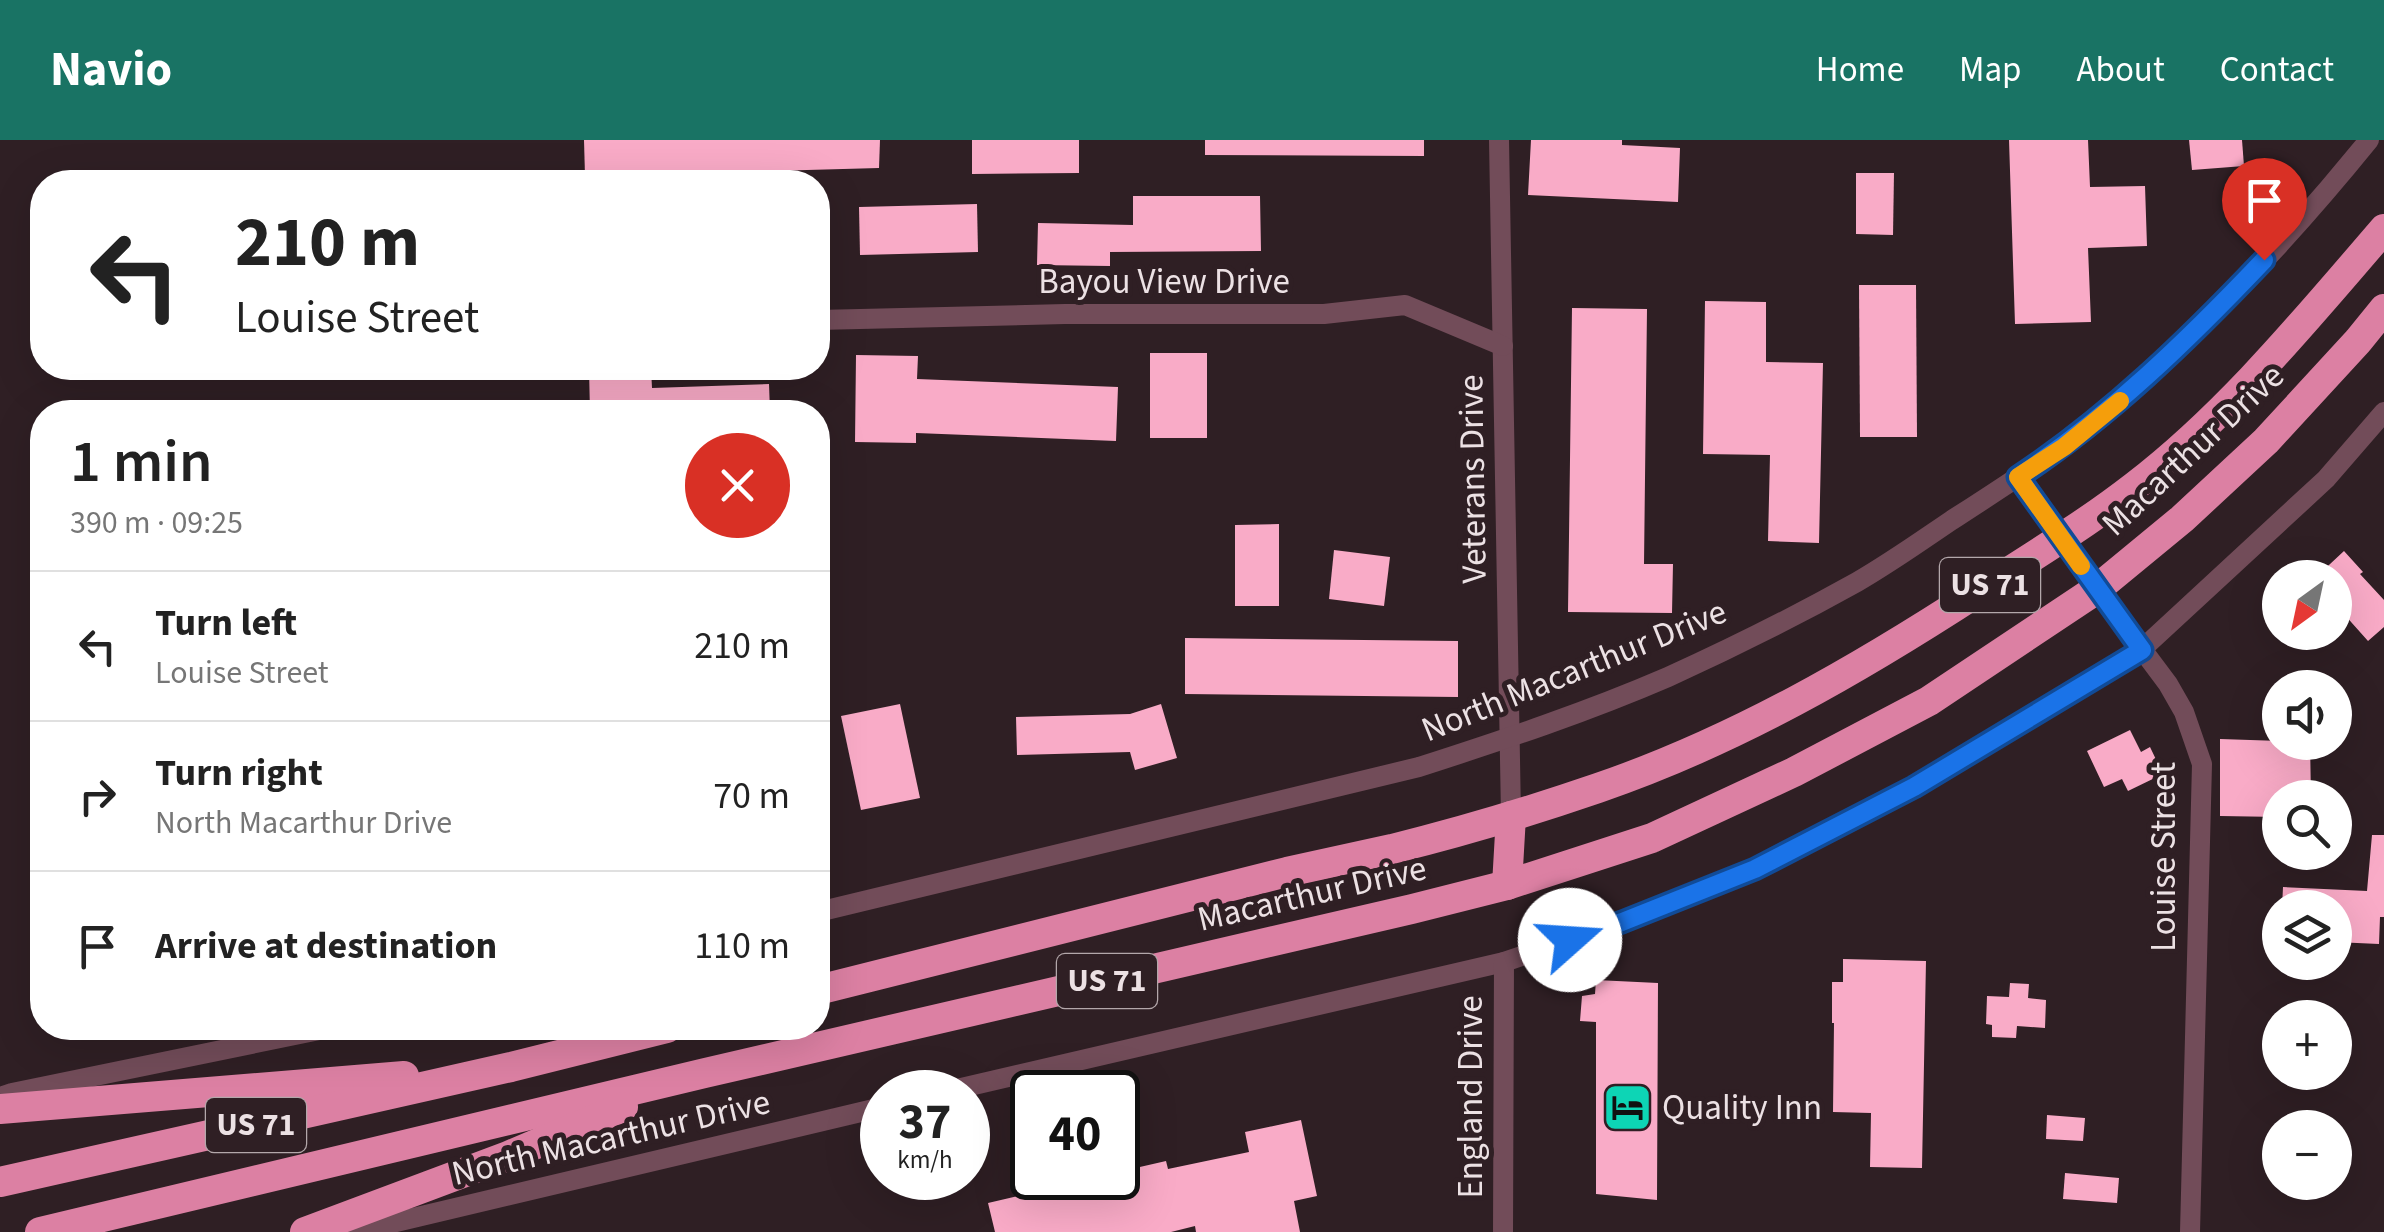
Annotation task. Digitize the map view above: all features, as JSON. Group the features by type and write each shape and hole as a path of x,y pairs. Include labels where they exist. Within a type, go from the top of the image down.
{"highway":[{"name":"Macarthur Drive","path":"830,987 1511,816 1601,787 1700,747 1804,698 1886,652 2138,485 2222,410 2384,229"},
{"name":"Macarthur Drive","path":"40,1232 1507,885 1652,838 1794,772 1930,701 2096,589 2182,519 2266,441 2384,309"},
{"path":"1507,885 1511,816"},
{"name":"US 71","path":"0,1182 618,1040"},
{"path":"0,1109 512,1066"},
{"path":"305,1232 508,1156 705,1073"}],"street":[{"name":"Veterans Drive","path":"1499,140 1511,816"},
{"name":"North Macarthur Drive","path":"830,909 1419,768 1665,678 1740,643 1902,555 2073,440 2174,352 2313,208 2369,140"},
{"name":"Bayou View Drive","path":"830,320 1324,314 1405,304 1502,346"},
{"path":"990,1081 1504,962 1622,922 1755,869 1914,787 2142,650 2326,479 2384,412"},
{"name":"Louise Street","path":"2018,477 2168,684 2184,712 2202,764 2190,1232"},
{"name":"England Drive","path":"1503,1232 1504,962"},
{"path":"0,1097 270,1040"},
{"name":"North Macarthur Drive","path":"354,1232 860,1112"}],"building":[{"path":"584,140 880,140 879,168 585,170"},
{"path":"972,140 1079,140 1079,173 972,174"},
{"path":"1205,140 1424,140 1424,156 1205,155"},
{"path":"1531,140 1622,140 1622,145 1680,148 1678,202 1528,195"},
{"path":"2009,140 2088,140 2090,187 2145,186 2147,246 2088,248 2091,322 2015,324"},
{"path":"2189,140 2242,140 2244,166 2192,170"},
{"path":"1856,173 1894,173 1893,235 1856,234"},
{"path":"1133,196 1260,196 1261,251 1110,252 1110,266 1037,265 1038,223 1133,225"},
{"path":"977,204 978,252 860,255 859,207"},
{"path":"1859,285 1916,285 1917,437 1860,437"},
{"path":"1705,301 1766,302 1766,362 1823,363 1819,543 1768,541 1770,455 1703,454"},
{"path":"1572,308 1647,309 1644,564 1673,564 1672,613 1568,612"},
{"path":"1150,353 1207,353 1207,438 1150,438"},
{"path":"856,355 918,356 917,379 1118,387 1116,441 916,433 916,443 855,442"},
{"path":"589,380 652,380 652,388 769,384 770,400 590,400"},
{"path":"1279,524 1279,606 1235,606 1235,525"},
{"path":"1334,550 1390,557 1384,606 1329,599"},
{"path":"2344,551 2363,572 2360,574 2384,600 2384,627 2368,641 2352,623 2352,560 2334,560"},
{"path":"1185,638 1458,641 1458,697 1185,694"},
{"path":"900,704 920,798 861,810 841,716"},
{"path":"1161,704 1177,758 1135,770 1130,752 1017,755 1016,717 1130,714"},
{"path":"2130,730 2141,752 2150,747 2163,774 2128,791 2122,779 2104,787 2087,751"},
{"path":"2220,739 2262,740 2262,760 2310,760 2311,780 2262,780 2262,817 2220,816"},
{"path":"2372,835 2384,835 2384,917 2380,917 2379,944 2352,943 2352,890 2367,891"},
{"path":"2283,887 2346,890 2283,890"},
{"path":"1843,959 1926,961 1922,1168 1870,1167 1871,1113 1833,1112 1832,982 1843,982"},
{"name":"Quality Inn","path":"1596,980 1658,983 1657,1200 1596,1194 1596,1022 1580,1021 1582,996 1595,994"},
{"path":"2010,983 2029,984 2028,998 2046,1000 2045,1028 2017,1026 2016,1038 1992,1037 1992,1025 1986,1024 1987,996 2009,997"},
{"path":"2047,1115 2085,1118 2083,1141 2046,1139"},
{"path":"1301,1120 1317,1196 1294,1201 1300,1232 1196,1232 1195,1226 1171,1232 995,1232 988,1203 1010,1198 1140,1200 1140,1167 1166,1161 1168,1169 1249,1152 1245,1132"},
{"path":"2065,1173 2119,1178 2117,1203 2063,1199"}],"slow traffic":[{"path":"2081,566 2018,477 2064,447 2120,401"}],"place":[{"name":"Quality Inn","path":"1627,1108"}],"route":[{"path":"1570,940 1755,869 1914,787 2142,650 2018,477 2064,447 2129,394 2264,260"}]}
